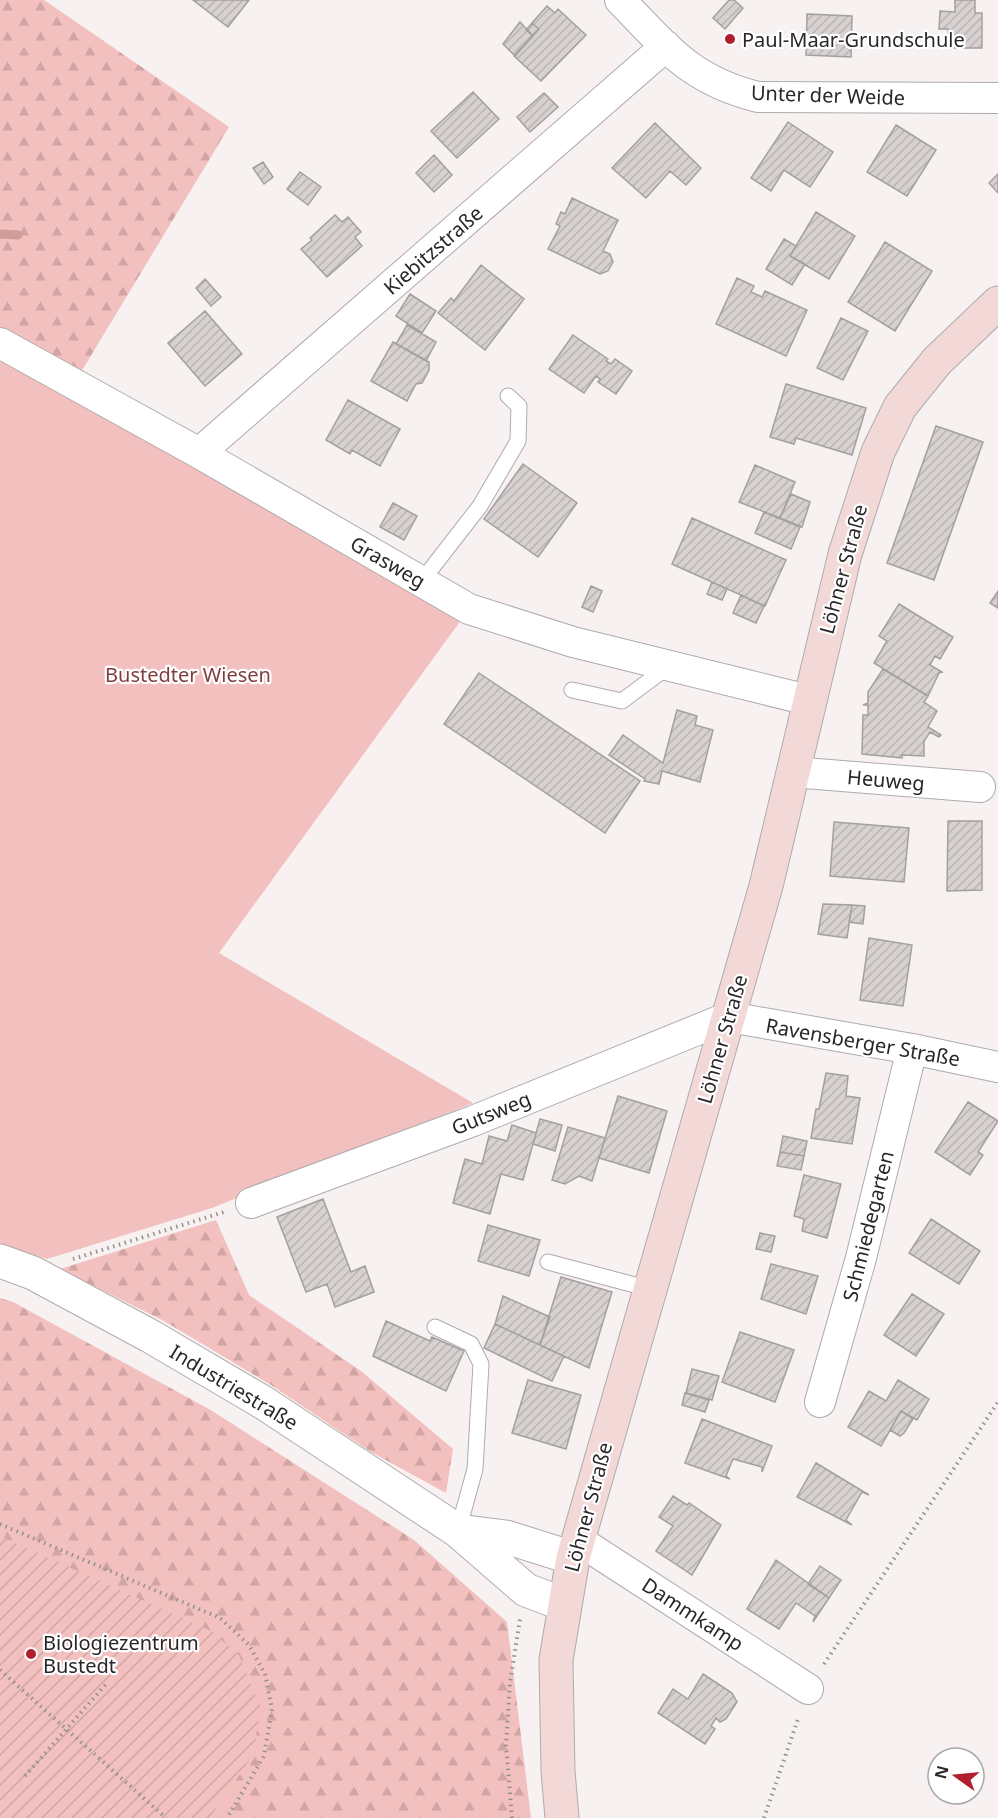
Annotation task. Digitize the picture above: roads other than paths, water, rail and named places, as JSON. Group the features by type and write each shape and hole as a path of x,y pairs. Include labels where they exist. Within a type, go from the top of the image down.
{"main road":[{"name":"Löhner Straße","path":"562,1818 558,1771 556,1660 563,1604 575,1549 766,886 808,700 845,554 878,452 900,406 937,361 994,316"}],"street":[{"name":"Unter der Weide","path":"620,0 690,70 705,79 758,97 998,98"},
{"name":"Kiebitzstraße","path":"199,453 666,46"},
{"name":"Grasweg","path":"0,343 199,453 469,609 573,642 808,700"},
{"name":"Heuweg","path":"792,772 980,788"},
{"name":"Ravensberger Straße","path":"729,1017 912,1049 998,1068"},
{"name":"Gutsweg","path":"251,1203 473,1121 729,1017"},
{"name":"Schmiedegarten","path":"820,1402 861,1258 912,1049"},
{"name":"Industriestraße","path":"0,1261 33,1274 150,1336 264,1403 458,1532 526,1590 563,1604"},
{"name":"Industriestraße","path":"458,1532 507,1537 575,1549"},
{"name":"Dammkamp","path":"575,1549 808,1689"}],"lane":[{"path":"421,582 480,506 518,441 519,406 508,396"},
{"path":"572,690 622,701 669,666"},
{"path":"548,1262 650,1288"},
{"path":"435,1327 471,1344 481,1364 475,1469 458,1532"}],"waterway":[{"path":"0,234 18,235"}],"place":[{"name":"Paul-Maar-Grundschule","path":"730,39"},
{"name":"Biologiezentrum Bustedt","path":"31,1654"}],"park label":[{"name":"Bustedter Wiesen","path":"188,674"}]}
